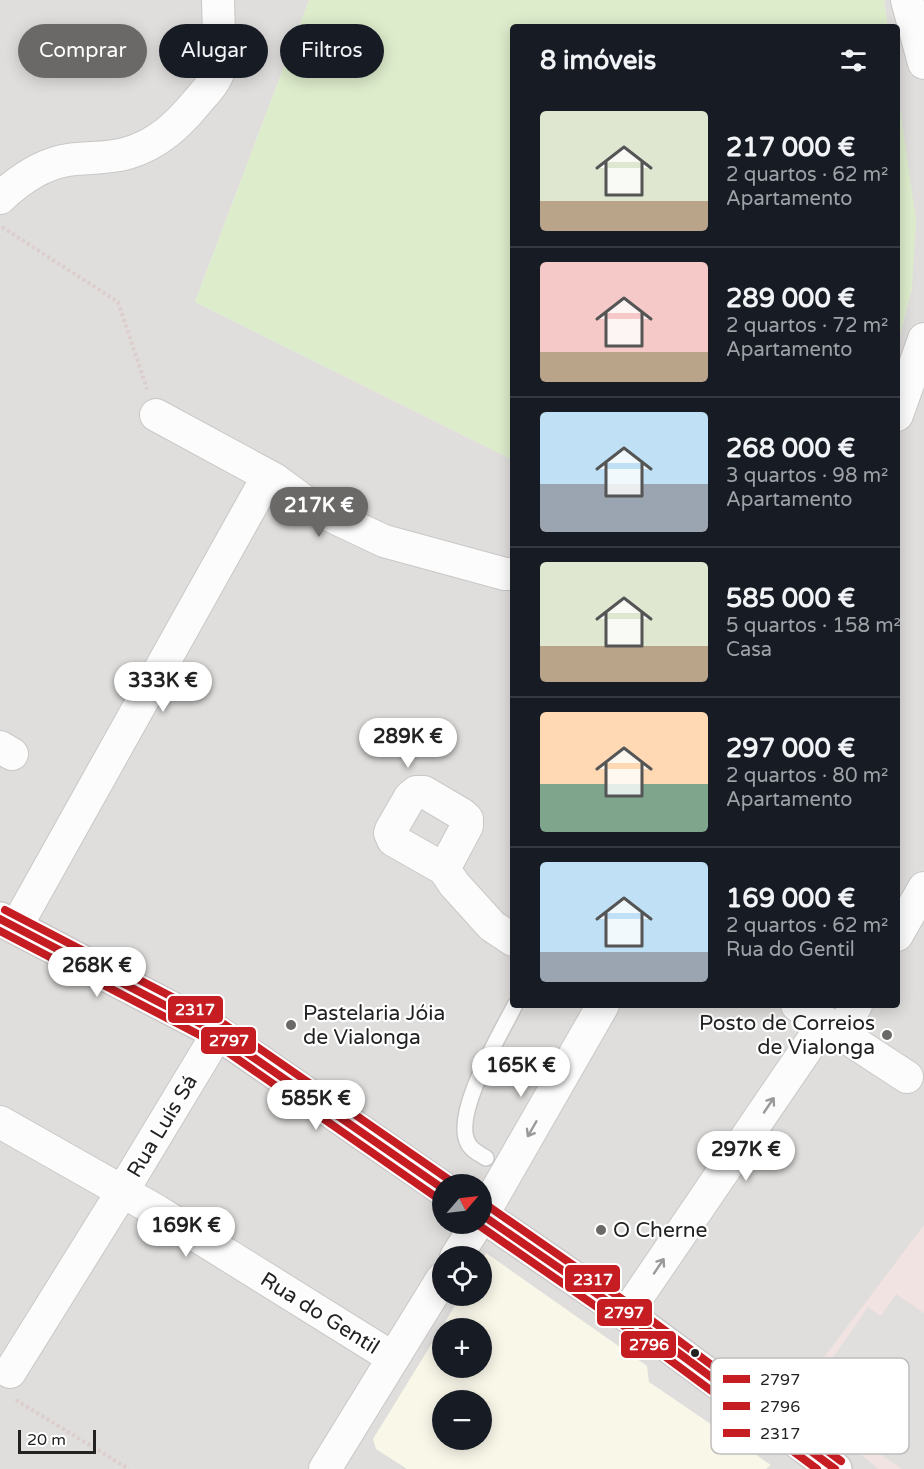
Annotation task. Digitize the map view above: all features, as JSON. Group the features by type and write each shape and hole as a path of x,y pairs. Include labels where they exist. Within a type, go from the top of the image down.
{"street":[{"path":"0,198 23,179 58,162 129,153 150,144 170,131 217,78 220,67 218,0"},
{"path":"907,0 924,63"},
{"path":"900,407 924,339"},
{"path":"156,415 274,479 312,507 384,541 510,574"},
{"path":"268,476 8,923 218,1033 432,1181"},
{"path":"444,869 454,884 495,930 510,938"},
{"path":"900,929 924,888"},
{"path":"492,1199 601,1008"},
{"path":"802,1008 907,1077"},
{"path":"626,1314 833,1027 853,1008"},
{"name":"Rua Luís Sá","path":"10,1384 218,1033"},
{"name":"Rua do Gentil","path":"0,1122 157,1211 393,1358"},
{"path":"492,1223 626,1314 711,1377"},
{"path":"336,1465 393,1358 432,1295"},
{"path":"815,1454 835,1469"}],"lane":[{"path":"486,1158 467,1143 465,1117 475,1085 514,1008"}],"path":[{"path":"0,225 117,302 156,415"},
{"path":"10,1384 129,1469"}],"shaded area":[{"path":"0,0 309,0 300,24 280,24 280,77 195,302 510,459 510,1008 900,1008 900,334 912,288 900,128 900,24 888,24 884,0 924,0 924,1469 0,1469"},
{"path":"924,1225 924,1469 878,1469 860,1454 909,1454 909,1358 823,1358"},
{"path":"492,1257 647,1366 649,1382 711,1424 711,1454 755,1454 771,1465 766,1469 407,1469 376,1449 373,1439 432,1343 432,1378 492,1378 492,1318 447,1318 455,1306 492,1306"},
{"path":"896,1294 924,1313 924,1469 902,1469 880,1454 909,1454 909,1358 833,1358 868,1307 881,1316"}],"green space":[{"path":"309,0 884,0 888,24 510,24 510,459 195,302 280,77 384,78 384,24 300,24"},
{"path":"900,109 916,220 912,288 900,334"}],"transit line":[{"name":"2317","path":"5,910 224,1024 441,1174"},
{"name":"2797","path":"0,919 218,1033 432,1181"},
{"name":"2796","path":"0,931 213,1042 432,1194"},
{"name":"2317","path":"492,1209 632,1306 711,1365"},
{"name":"2797","path":"492,1222 626,1314 711,1377"},
{"name":"2796","path":"491,1234 620,1323 711,1390"},
{"name":"2796","path":"797,1454 817,1469"},
{"name":"2797","path":"815,1454 835,1469"},
{"name":"2317","path":"832,1454 841,1461"}],"place":[{"name":"Pastelaria Jóia de Vialonga","path":"291,1025"},
{"name":"Posto de Correios de Vialonga","path":"887,1035"},
{"name":"O Cherne","path":"601,1230"}]}
